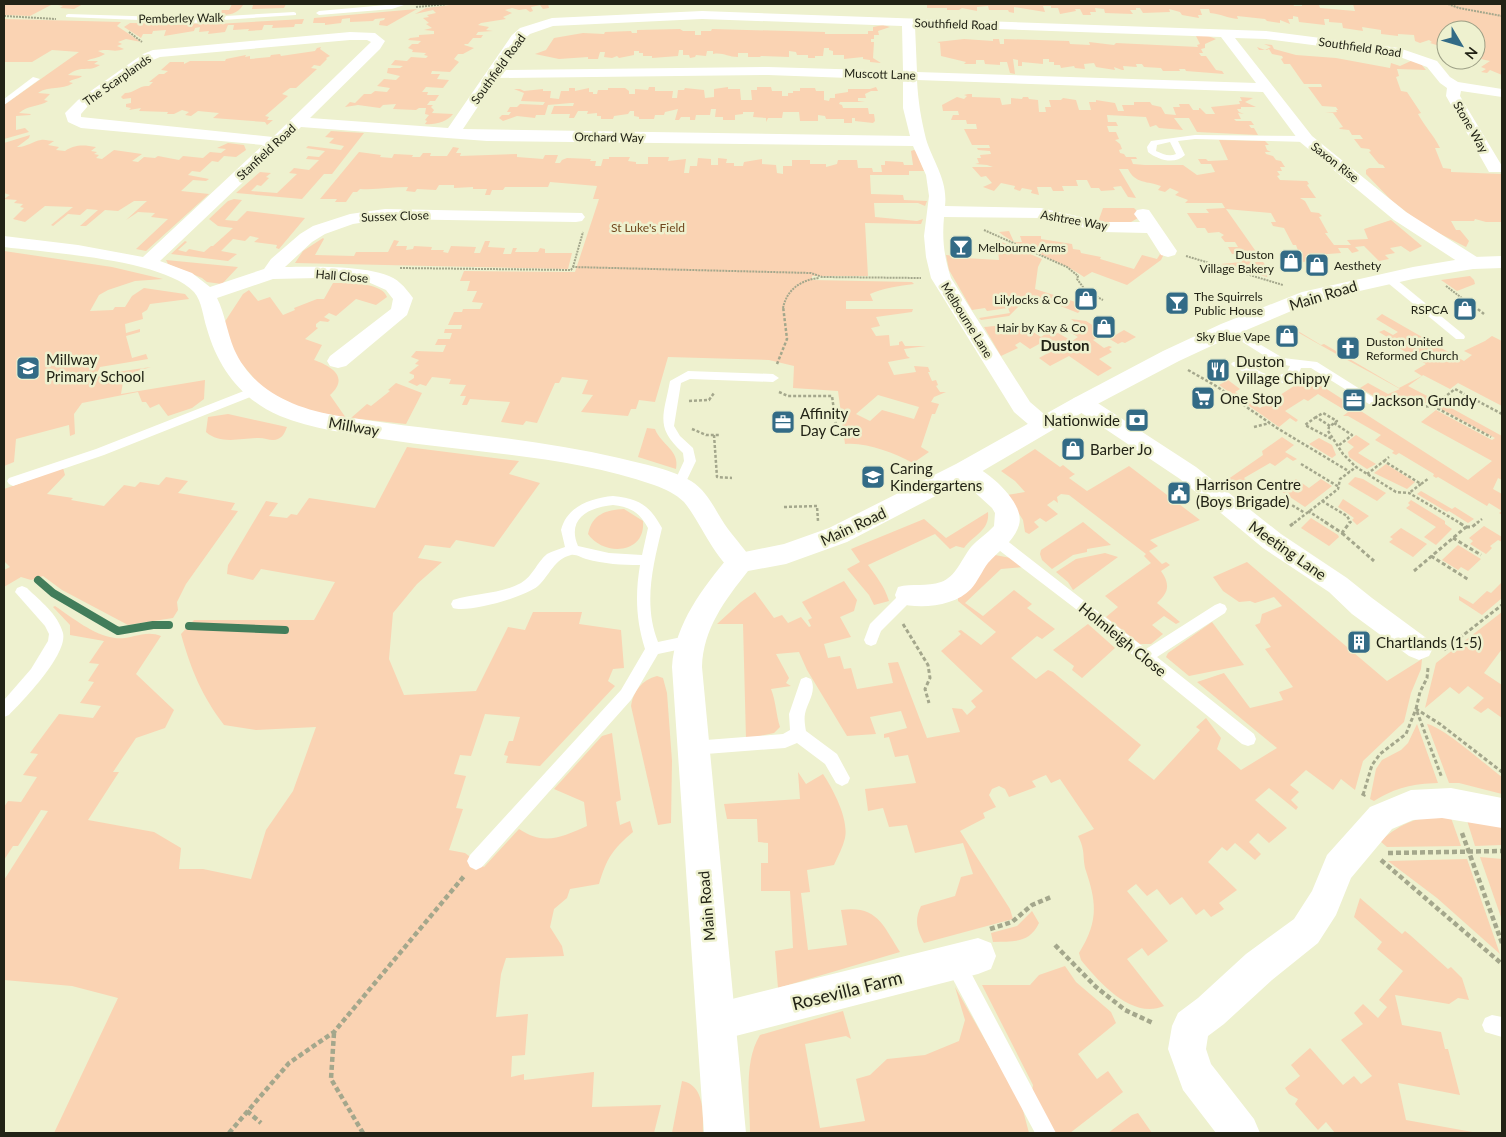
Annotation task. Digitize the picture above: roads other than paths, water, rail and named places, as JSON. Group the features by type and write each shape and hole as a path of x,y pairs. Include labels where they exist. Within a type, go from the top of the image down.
{"street":[{"path":"187,19 199,4"},
{"name":"Southfield Road","path":"452,134 518,38 525,31 552,22 702,16 1275,36 1399,52 1432,64 1445,80 1454,86"},
{"name":"Pemberley Walk","path":"164,19 208,19"},
{"name":"Melbourne Lane","path":"908,22 911,108 919,142 934,174 938,196 933,236 935,257 941,278 1022,407 1043,425"},
{"name":"Saxon Rise","path":"1225,33 1306,139 1400,216 1472,263"},
{"name":"The Scarplands","path":"278,142 81,123 73,119 73,113 83,102 116,78 148,56 158,53 363,35 374,38"},
{"name":"Stanfield Road","path":"147,263 300,122 375,46 378,41 374,38"},
{"name":"Muscott Lane","path":"494,74 768,71 1267,88"},
{"path":"1454,86 1502,93"},
{"name":"Stone Way","path":"1454,86 1453,96 1495,168"},
{"name":"Orchard Way","path":"300,122 452,134 919,142"},
{"name":"Ashtree Way","path":"937,211 977,214 1041,213 1102,227 1147,220 1168,251"},
{"name":"Sussex Close","path":"272,273 278,263 306,238 319,230 350,219 385,214 580,221"},
{"path":"4,242 147,263 191,279 207,295 272,273"},
{"name":"Main Road","path":"724,1133 692,748 687,663 691,641 701,614 740,562 786,554 838,535 965,470 1082,403 1171,356 1228,329 1309,296 1387,277 1472,263 1502,262"},
{"name":"Hall Close","path":"272,273 367,277 392,286 403,298 400,311 338,361"},
{"name":"Millway","path":"207,295 223,352 234,369 254,391 267,401 286,410 323,421 397,434 577,458 644,473 679,486 689,492 703,507 714,528 740,562"},
{"name":"Meeting Lane","path":"1082,403 1188,473 1272,541 1338,585 1371,604 1419,648"},
{"path":"901,603 948,591 962,582 978,557 996,540 1007,525 1008,514 992,493 965,470"},
{"path":"1240,1133 1197,1076 1187,1049 1190,1026 1211,1011 1259,967 1306,931 1324,903 1339,867 1381,818 1411,804 1451,803 1502,813"},
{"name":"Rosevilla Farm","path":"716,1022 967,959"}],"lane":[{"path":"319,13 392,7 404,4"},
{"name":"Pemberley Walk","path":"208,19 294,14"},
{"name":"Pemberley Walk","path":"68,16 164,19"},
{"path":"4,103 36,79"},
{"path":"1173,139 1195,137 1306,139"},
{"path":"1387,277 1460,337"},
{"path":"1228,329 1280,361 1312,364 1373,401"},
{"path":"1237,364 1261,377 1273,380 1285,378 1293,374 1296,363"},
{"path":"679,486 688,467 689,451 675,439 668,426 674,420 676,381 688,375 770,382"},
{"path":"13,481 110,448 254,391"},
{"path":"647,560 624,560 587,555 573,549 568,538 568,527 577,515 595,503 604,500 617,500 645,512 654,528 644,576 644,624 653,649"},
{"name":"Holmleigh Close","path":"996,540 1248,739"},
{"path":"458,604 484,600 524,588 534,581 552,558 573,549"},
{"path":"4,710 42,665 57,639 50,621 22,592"},
{"path":"872,640 876,628 901,603"},
{"path":"1146,657 1220,608"},
{"path":"476,861 626,695 653,649 691,641"},
{"path":"806,684 803,700 797,714 798,734 831,759 842,778"},
{"path":"692,748 785,741 798,734"},
{"path":"967,959 1046,1133"}],"waterway":[{"path":"38,580 53,593 118,631 153,625 169,625"},
{"path":"189,626 285,630"}],"place":[{"name":"Melbourne Arms","path":"961,247"},
{"name":"Duston Village Bakery","path":"1291,261"},
{"name":"Aesthety","path":"1317,265"},
{"name":"Lilylocks & Co","path":"1086,299"},
{"name":"The Squirrels Public House","path":"1177,303"},
{"name":"RSPCA","path":"1465,309"},
{"name":"Hair by Kay & Co","path":"1104,327"},
{"name":"Sky Blue Vape","path":"1287,336"},
{"name":"Duston United Reformed Church","path":"1348,348"},
{"name":"Millway Primary School","path":"28,368"},
{"name":"Duston Village Chippy","path":"1218,370"},
{"name":"One Stop","path":"1203,398"},
{"name":"Jackson Grundy","path":"1354,400"},
{"name":"Nationwide","path":"1137,420"},
{"name":"Affinity Day Care","path":"783,422"},
{"name":"Barber Jo","path":"1073,449"},
{"name":"Caring Kindergartens","path":"873,477"},
{"name":"Harrison Centre (Boys Brigade)","path":"1179,493"},
{"name":"Chartlands (1-5)","path":"1359,642"}],"district":[{"name":"Duston","path":"1065,345"}],"park label":[{"name":"St Luke's Field","path":"648,227"}]}
